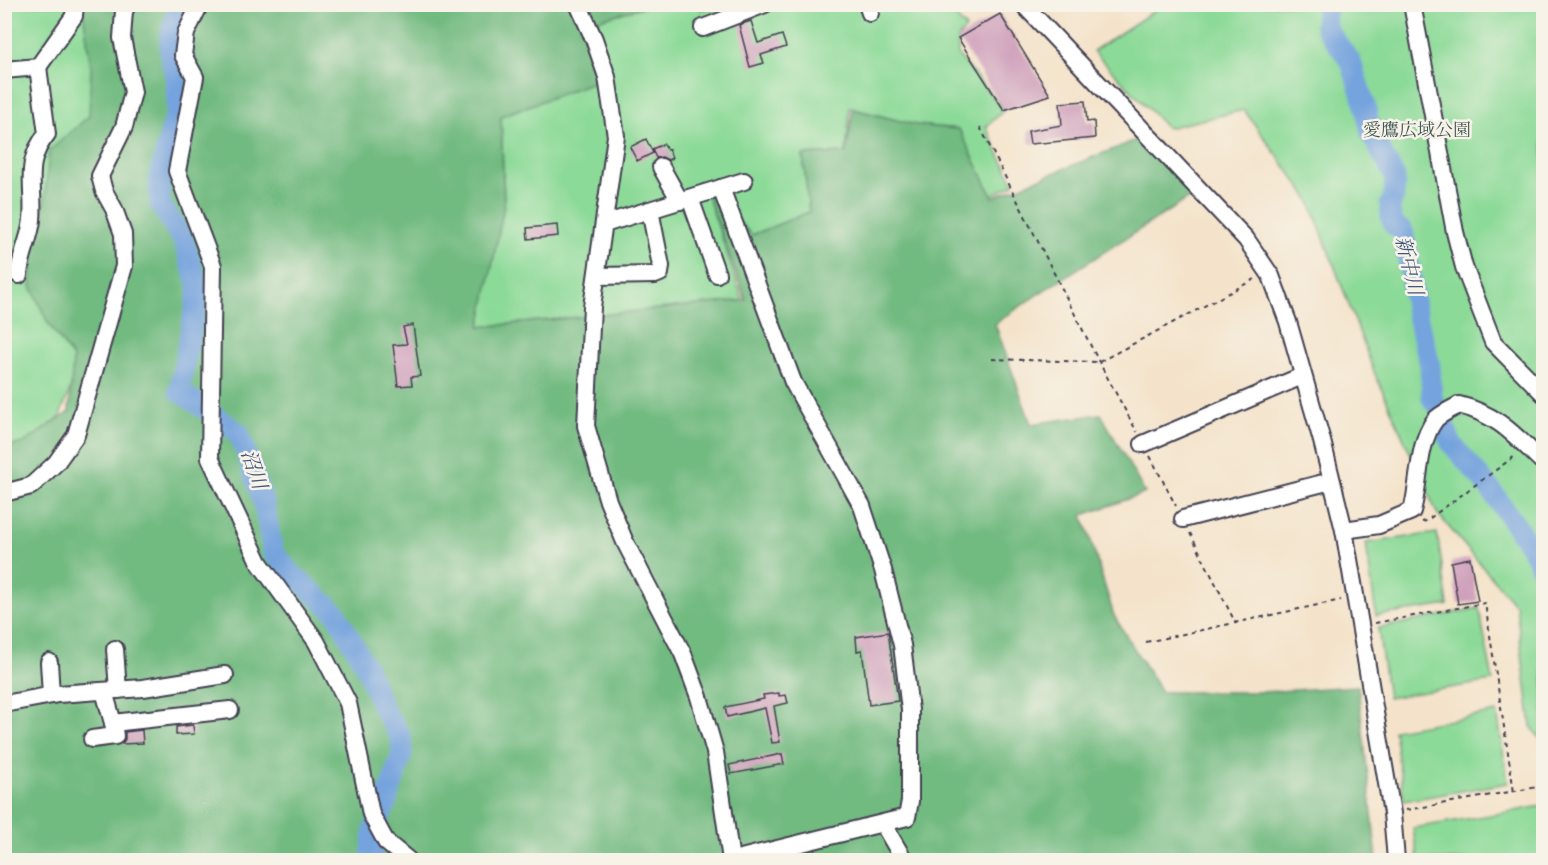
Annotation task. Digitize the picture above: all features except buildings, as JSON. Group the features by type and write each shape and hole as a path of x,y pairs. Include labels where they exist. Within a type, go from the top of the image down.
{"street":[{"path":"19,275 32,220 31,170 37,146 47,134 38,68 74,16 75,4"},
{"path":"4,493 32,486 56,463 76,435 124,266 123,234 114,209 104,191 100,176 124,127 133,92 122,38 124,11 128,4"},
{"path":"200,4 186,33 183,55 195,77 177,171 213,266 210,458 259,562 316,641 348,703 371,814 386,842 408,861"},
{"path":"578,4 598,48 607,77 616,136 592,307 586,426 608,501 625,542 683,654 699,697 715,752 732,861 907,817 910,801 910,710 902,645 883,570 862,506 793,382 721,188"},
{"path":"703,28 765,4"},
{"path":"1023,4 1246,239 1268,272 1288,322 1344,530 1392,813 1396,861"},
{"path":"1412,4 1455,232 1464,267 1493,342 1544,394"},
{"path":"4,70 38,68"},
{"path":"661,167 685,199 717,274"},
{"path":"604,224 744,181"},
{"path":"597,276 660,273 662,266 650,210"},
{"path":"1143,444 1302,376"},
{"path":"1344,530 1378,525 1412,512 1422,449 1436,418 1459,405 1480,411 1501,423 1544,463"},
{"path":"1183,519 1331,481"},
{"path":"92,739 115,736 111,690 115,649"},
{"path":"49,662 51,695"},
{"path":"4,704 51,695 144,688 187,674 225,675"},
{"path":"113,723 230,710"},
{"path":"883,824 904,861"}],"path":[{"path":"980,127 1099,362 1236,624"},
{"path":"992,359 1099,362 1268,272"},
{"path":"1464,494 1527,448"},
{"path":"1146,642 1355,596"},
{"path":"1373,623 1485,603 1514,792"},
{"path":"1392,813 1538,787 1544,791"}],"green space":[{"path":"650,4 699,5 701,10 723,4 962,5 952,13 966,28 958,38 958,55 1004,110 986,127 1014,184 988,197 959,129 916,125 850,108 846,153 803,155 809,212 752,235 707,194 743,301 479,327 504,202 501,116 601,79 597,20"},
{"path":"5,5 94,5 81,361 34,483 5,488"},
{"path":"82,5 650,5 597,20 607,77 501,116 504,206 480,327 746,300 705,189 752,235 809,212 803,155 846,153 853,109 916,125 959,129 993,197 1149,135 1200,191 1041,292 995,324 1031,424 1101,414 1145,493 1083,515 1114,616 1161,692 1262,692 1358,686 1377,860 5,860 5,447 23,443 69,412 73,358 48,323 31,286 33,236 45,201 49,151 89,116 91,68"},
{"name":"愛鷹広域公園","path":"1163,5 1543,5 1543,743 1531,726 1516,606 1437,513 1375,374 1309,199 1244,110 1167,128 1093,51"},
{"path":"1437,533 1448,605 1376,616 1366,543"},
{"path":"1479,608 1493,681 1388,698 1378,628"},
{"path":"1497,712 1508,783 1404,801 1394,730"},
{"path":"1543,806 1543,860 1418,860 1413,828"}],"waterway":[{"name":"沼川","path":"179,4 170,37 170,55 176,79 177,110 159,176 160,204 183,240 199,288 179,391 239,433 264,504 273,552 290,572 336,613 367,669 383,709 401,737 402,753 386,804 374,830 371,860"},
{"name":"新中川","path":"1327,4 1325,27 1351,62 1366,109 1371,134 1395,177 1394,196 1390,205 1391,217 1394,225 1403,231 1415,308 1430,365 1434,402"},
{"name":"新中川","path":"1442,419 1451,443 1491,490 1532,549 1544,573"}]}
